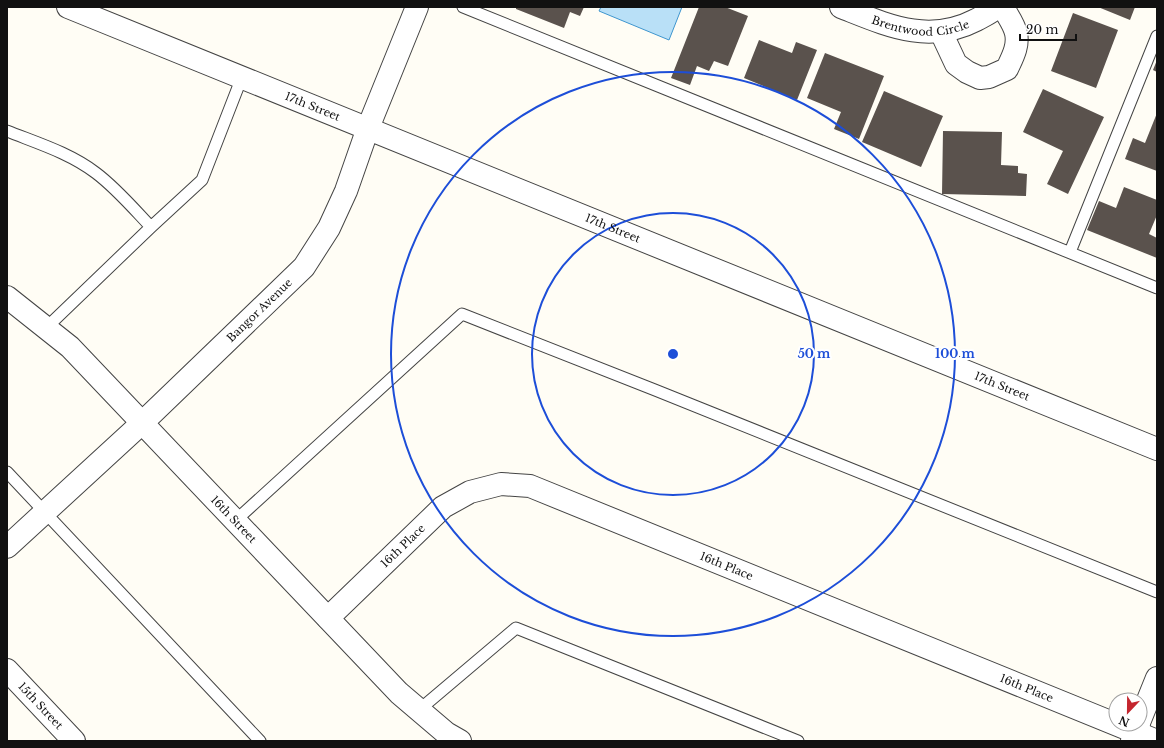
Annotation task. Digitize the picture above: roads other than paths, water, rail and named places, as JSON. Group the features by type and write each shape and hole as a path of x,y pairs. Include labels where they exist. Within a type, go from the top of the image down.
{"street":[{"name":"17th Street","path":"68,7 1157,449"},
{"name":"Bangor Avenue","path":"7,547 142,422 304,267 329,228 346,191 368,128 417,7"},
{"name":"Brentwood Circle","path":"841,7 887,25 915,31 941,32 968,24 993,11 997,7"},
{"path":"941,32 956,64 967,72 980,78 989,77 1007,69 1013,56 1016,44 1016,32 1003,7"},
{"name":"16th Street","path":"7,297 70,347 400,693 446,733 460,741"},
{"name":"16th Place","path":"328,618 443,507 470,492 501,484 530,486 1108,718"},
{"name":"15th Street","path":"7,670 74,741"},
{"path":"1148,700 1157,678"},
{"name":"16th Place","path":"1141,732 1157,741"}],"lane":[{"path":"463,7 1157,288"},
{"path":"1070,252 1157,36"},
{"path":"46,328 202,180 242,77"},
{"path":"7,131 65,154 96,173 118,192 151,227"},
{"path":"235,521 462,314 1157,592"},
{"path":"7,472 260,741"},
{"path":"419,710 516,628 798,741"}],"water":[{"path":"601,7 682,7 669,40 599,11"}]}
